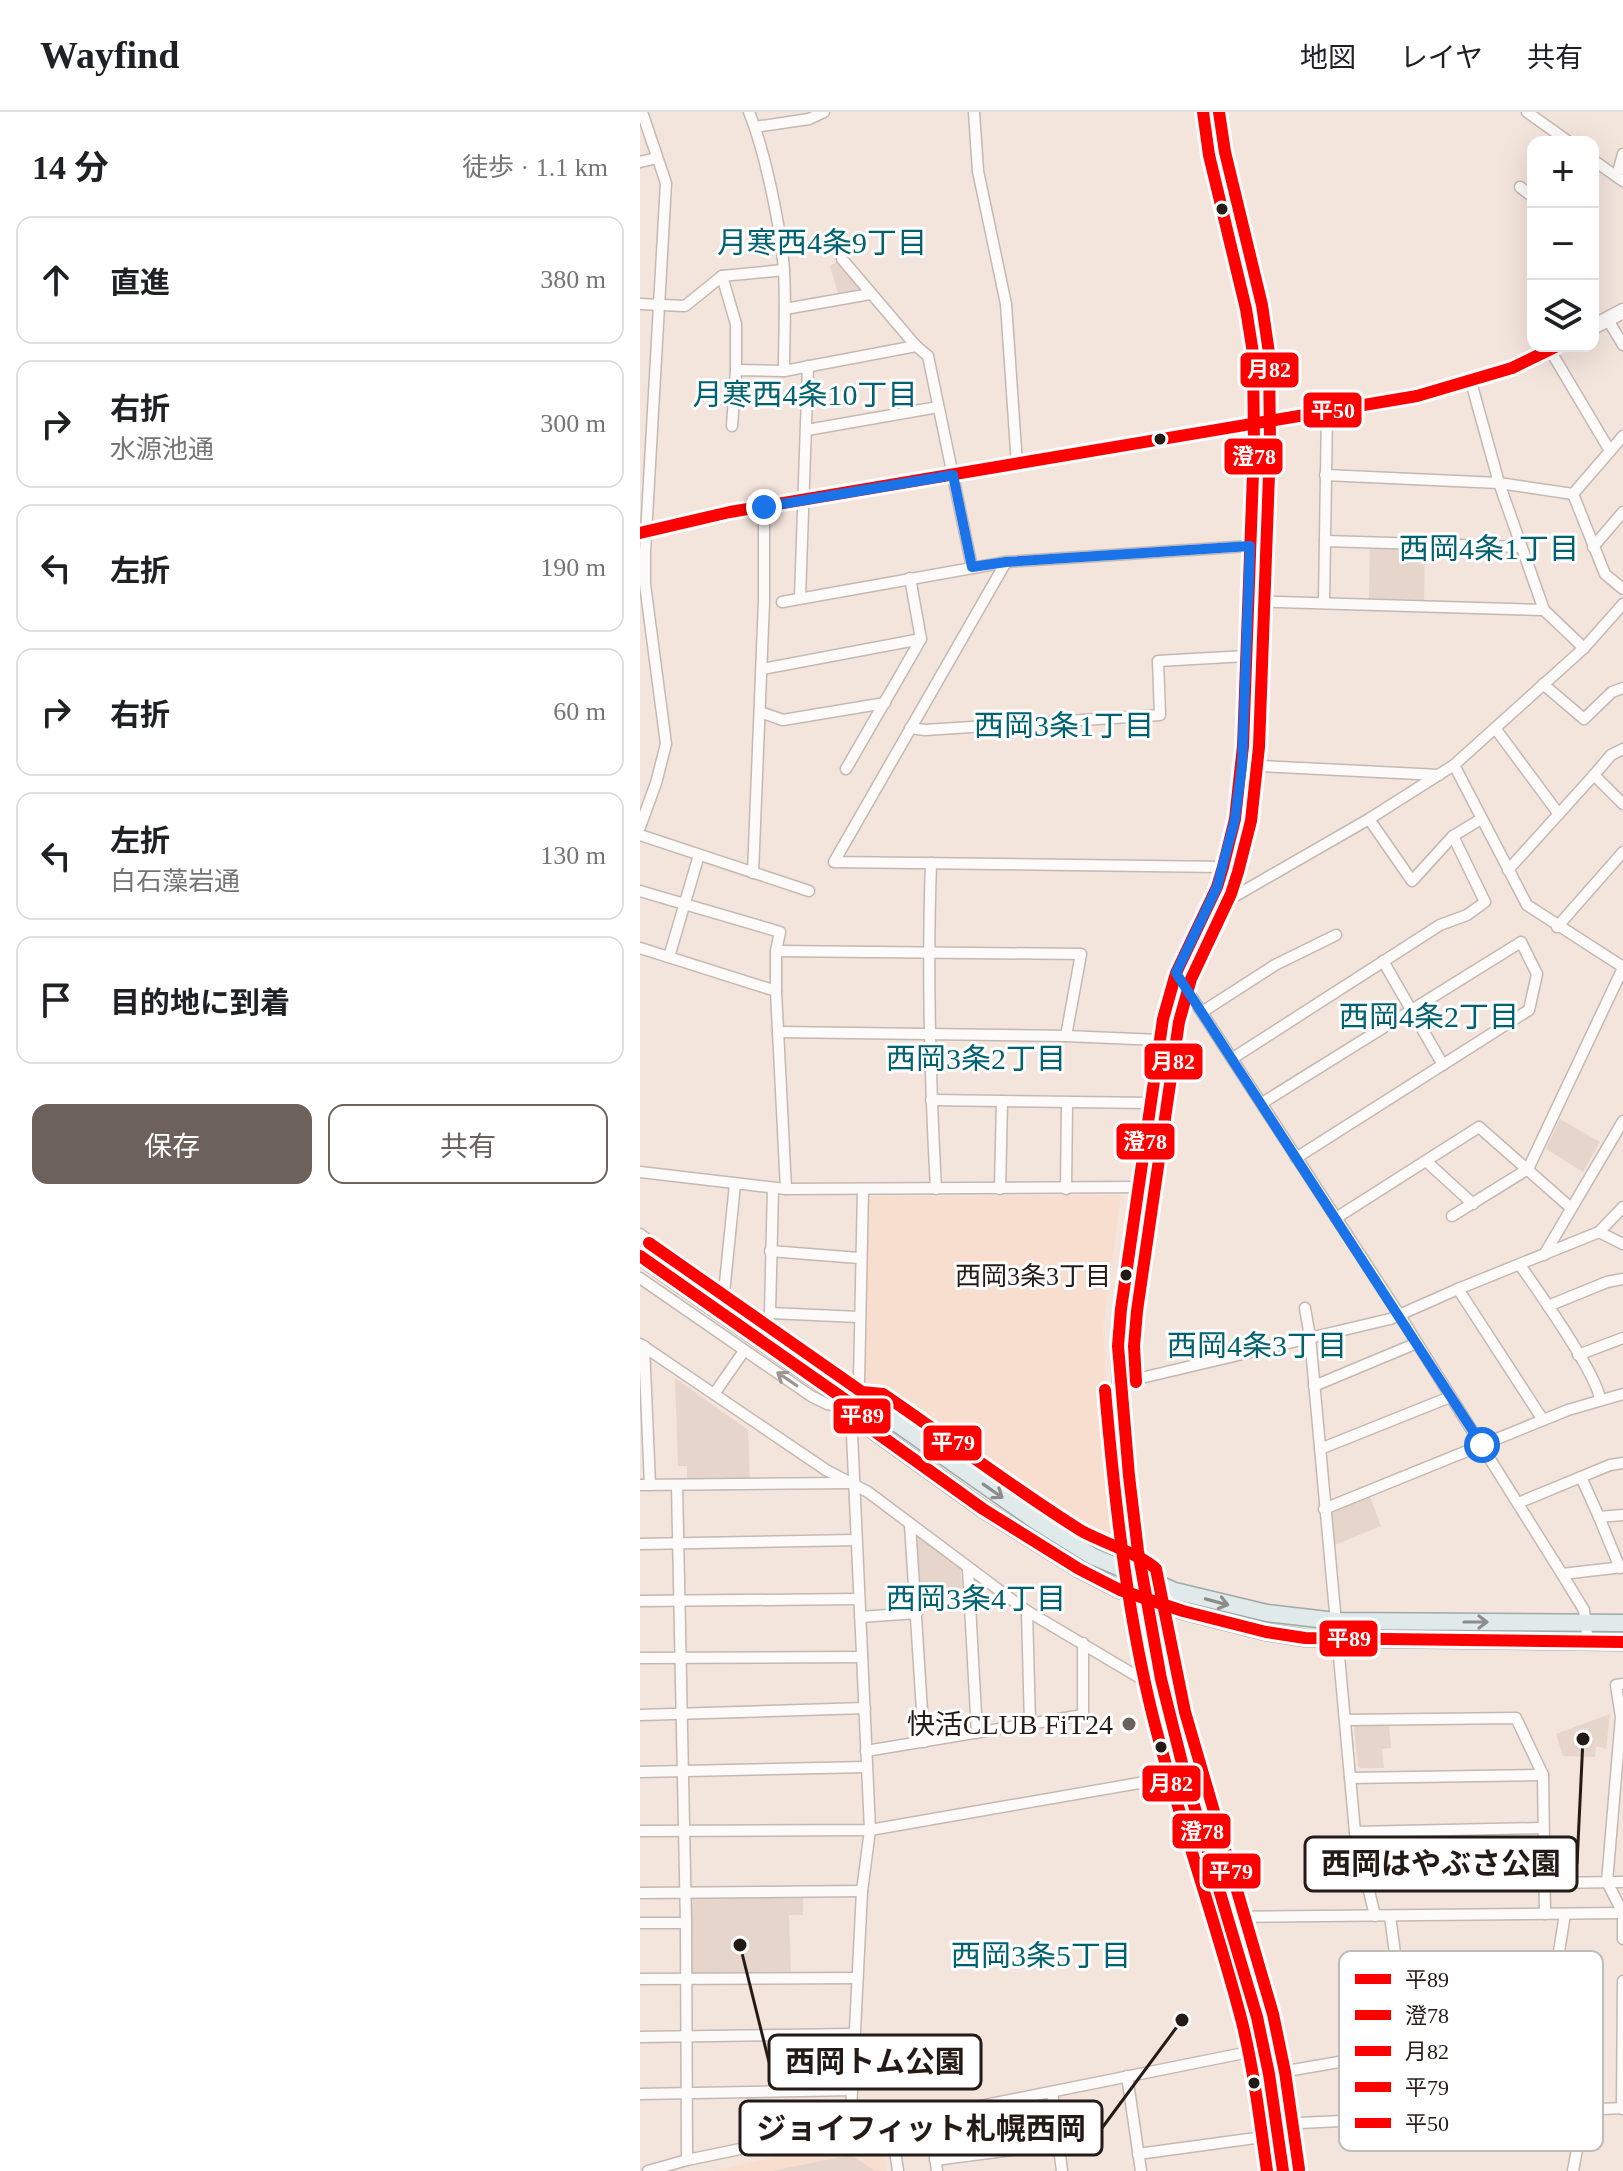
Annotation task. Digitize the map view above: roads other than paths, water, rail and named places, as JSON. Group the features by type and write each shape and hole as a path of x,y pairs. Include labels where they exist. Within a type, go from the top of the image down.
{"main road":[{"path":"640,1256 857,1408 870,1428 983,1509 1079,1569 1146,1599 1266,1632 1337,1640 1623,1642"},
{"path":"857,1408 875,1408 1036,1521 1092,1556 1143,1578 1225,1605 1336,1621 1623,1623"}],"street":[{"path":"640,827 666,744 645,584 644,532 666,183 642,112"},
{"path":"749,112 772,199 784,270 784,371"},
{"path":"755,127 809,119 824,112"},
{"path":"974,112 978,171 1006,304 1017,465"},
{"path":"1203,112 1215,182 1246,309 1253,353 1254,423 1242,765 1235,819 1217,887 1176,973 1168,997 1159,1040 1118,1346 1131,1490 1161,1679 1185,1775 1264,2049 1283,2171"},
{"path":"1527,112 1561,136"},
{"path":"1599,164 1620,178 1623,154"},
{"path":"640,162 657,158"},
{"path":"1520,187 1527,192"},
{"path":"842,259 928,356 972,567"},
{"path":"640,304 685,306 722,276 784,270"},
{"path":"722,276 736,324 732,426"},
{"path":"785,309 870,294"},
{"path":"1599,324 1623,311"},
{"path":"1608,320 1623,345"},
{"path":"736,370 784,371 916,346"},
{"path":"644,532 803,500 1417,396 1512,368 1546,352"},
{"path":"1556,352 1610,451"},
{"path":"800,598 808,366"},
{"path":"1471,382 1499,483 1544,610 1584,648"},
{"path":"807,430 938,407"},
{"path":"1324,603 1327,411"},
{"path":"1573,494 1623,436"},
{"path":"1325,475 1499,483 1573,494"},
{"path":"1573,494 1605,574 1623,589"},
{"path":"753,873 762,669 764,507"},
{"path":"1593,547 1623,512"},
{"path":"1325,541 1521,547"},
{"path":"782,602 1006,562 1250,546"},
{"path":"1006,562 834,862 1223,867"},
{"path":"846,769 921,639 910,578"},
{"path":"1249,601 1544,610"},
{"path":"1217,887 1237,895 1441,775 1618,617 1623,604"},
{"path":"762,669 921,639"},
{"path":"910,728 925,730 1160,715 1158,661 1246,656"},
{"path":"1543,684 1584,719 1612,692 1623,688"},
{"path":"760,712 783,720 885,703"},
{"path":"1495,728 1558,813"},
{"path":"1508,870 1611,755 1623,749"},
{"path":"1242,765 1441,775"},
{"path":"1452,1216 1528,1169 1623,967 1527,905 1454,765"},
{"path":"1594,775 1623,804"},
{"path":"1369,819 1412,881 1453,836 1481,819"},
{"path":"640,835 809,891"},
{"path":"1233,1058 1440,925 1467,915 1485,902 1453,836"},
{"path":"1557,927 1623,852"},
{"path":"669,957 699,855"},
{"path":"931,863 927,952 936,1189"},
{"path":"640,891 780,932 776,951 776,991 786,1189"},
{"path":"1202,1012 1275,965 1336,935"},
{"path":"1262,1103 1521,942 1537,974 1529,1010 1296,1158"},
{"path":"640,948 776,991"},
{"path":"776,951 1081,954 1066,1036"},
{"path":"1383,961 1443,1065"},
{"path":"1176,973 1399,1314 1562,1574 1584,1610 1588,1642"},
{"path":"778,1032 1159,1040"},
{"path":"931,1100 1150,1103"},
{"path":"1000,1189 1002,1101"},
{"path":"1066,1189 1067,1103"},
{"path":"1544,1255 1623,1121"},
{"path":"1336,1218 1479,1127 1571,1208"},
{"path":"1426,1161 1473,1204"},
{"path":"640,1172 786,1189 1138,1187"},
{"path":"724,1293 735,1184"},
{"path":"768,1318 773,1188"},
{"path":"850,2130 862,1891 870,1830 852,1434 857,1408 863,1189"},
{"path":"1120,1383 1370,1324 1399,1314 1599,1232 1623,1207"},
{"path":"1599,1232 1623,1244"},
{"path":"640,1234 724,1293 768,1318 844,1379 857,1408"},
{"path":"770,1251 859,1258"},
{"path":"1520,1265 1578,1355 1599,1391 1600,1399"},
{"path":"640,1278 744,1351 827,1404 857,1408"},
{"path":"1548,1306 1607,1282 1623,1279"},
{"path":"1458,1289 1543,1420"},
{"path":"1305,1308 1355,1832 1375,1916"},
{"path":"768,1318 859,1317"},
{"path":"1578,1355 1623,1338"},
{"path":"1314,1386 1417,1343"},
{"path":"642,1345 645,1485 854,1483"},
{"path":"642,1345 826,1470 854,1483 1027,1611 1140,1678 1161,1679"},
{"path":"714,1394 744,1351"},
{"path":"1324,1509 1543,1420 1623,1394"},
{"path":"1320,1449 1450,1397"},
{"path":"1518,1503 1623,1463"},
{"path":"1562,1574 1621,1568 1581,1477"},
{"path":"677,1485 686,1923 687,2160"},
{"path":"1599,1517 1623,1515"},
{"path":"910,1524 924,1742"},
{"path":"640,1544 856,1540"},
{"path":"968,1569 977,1733"},
{"path":"640,1601 859,1599"},
{"path":"1027,1611 1030,1724"},
{"path":"860,1617 917,1613"},
{"path":"866,1751 1083,1715 1083,1643"},
{"path":"640,1658 862,1657"},
{"path":"1623,1684 1616,1685 1621,1717 1607,1882 1623,1913 1623,1939"},
{"path":"640,1715 865,1708"},
{"path":"1345,1720 1516,1718 1543,1775 1545,1914"},
{"path":"640,1772 866,1767"},
{"path":"640,1831 870,1830 1185,1775"},
{"path":"1350,1778 1543,1775"},
{"path":"1355,1832 1543,1828"},
{"path":"1368,1885 1623,1882"},
{"path":"640,1893 862,1891"},
{"path":"1228,1917 1623,1913"},
{"path":"1559,1951 1565,1914"},
{"path":"1390,1916 1394,1951"},
{"path":"640,1923 686,1923"},
{"path":"640,1979 857,1978"},
{"path":"1622,2108 1623,1981"},
{"path":"640,2037 854,2034"},
{"path":"648,2171 813,2134 891,2124 1264,2049"},
{"path":"1269,2074 1339,2062"},
{"path":"1127,2076 1141,2171"},
{"path":"640,2094 852,2090"},
{"path":"1052,2092 1062,2171"},
{"path":"930,2116 936,2166 1058,2144"},
{"path":"891,2124 898,2171"},
{"path":"1138,2154 1278,2129 1339,2124"},
{"path":"1573,2171 1577,2151"}],"place":[{"name":"西岡3条3丁目","path":"1126,1275"},
{"name":"快活CLUB FiT24","path":"1129,1724"},
{"name":"西岡はやぶさ公園","path":"1583,1739"},
{"name":"西岡トム公園","path":"740,1945"},
{"name":"ジョイフィット札幌西岡","path":"1182,2020"}],"district":[{"name":"月寒西4条9丁目","path":"822,243"},
{"name":"月寒西4条10丁目","path":"805,395"},
{"name":"西岡4条1丁目","path":"1489,549"},
{"name":"西岡3条1丁目","path":"1064,726"},
{"name":"西岡4条2丁目","path":"1429,1017"},
{"name":"西岡3条2丁目","path":"976,1059"},
{"name":"西岡4条3丁目","path":"1257,1346"},
{"name":"西岡3条4丁目","path":"976,1599"},
{"name":"西岡3条5丁目","path":"1041,1956"}]}
